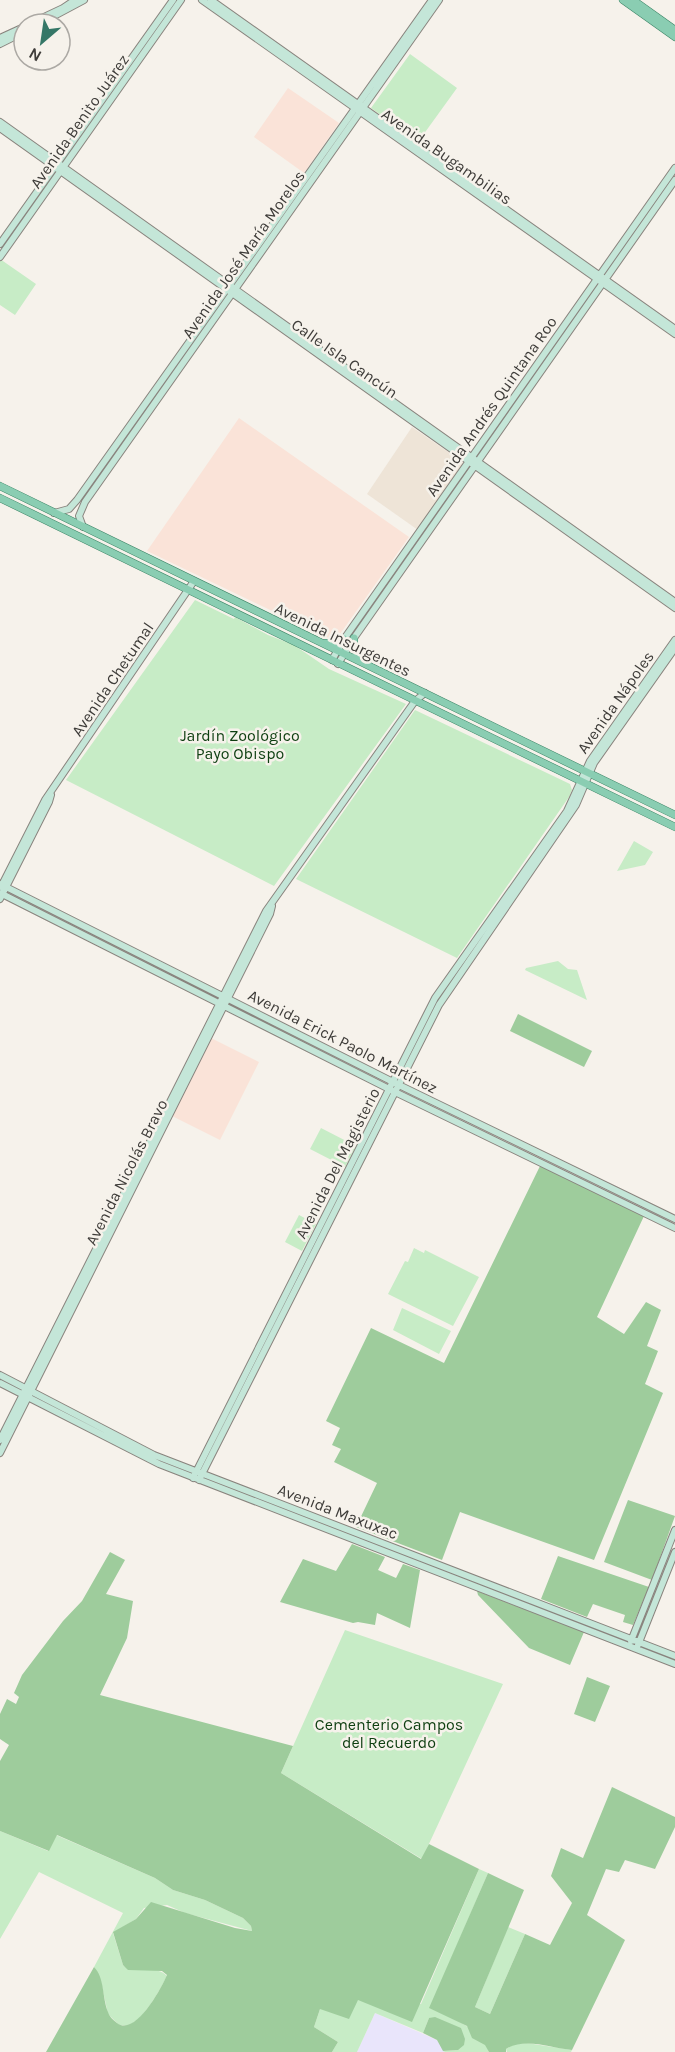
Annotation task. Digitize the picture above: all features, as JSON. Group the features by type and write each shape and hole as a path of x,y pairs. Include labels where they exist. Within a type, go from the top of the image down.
{"main road":[{"path":"54,12 75,0"},
{"path":"62,12 84,0"},
{"name":"Avenida Benito Juárez","path":"0,257 173,0"},
{"name":"Avenida Benito Juárez","path":"0,244 181,0"},
{"name":"Avenida Bugambilias","path":"202,0 675,329"},
{"name":"Avenida Bugambilias","path":"211,0 359,108"},
{"name":"Avenida José María Morelos","path":"359,108 432,0"},
{"name":"Avenida José María Morelos","path":"54,513 69,509 77,500 439,0"},
{"path":"623,0 675,37"},
{"path":"633,0 675,30"},
{"name":"Calle Isla Cancún","path":"0,122 58,168"},
{"name":"Calle Isla Cancún","path":"0,128 470,460 675,608"},
{"name":"Avenida Andrés Quintana Roo","path":"335,662 476,465 675,168"},
{"name":"Avenida Andrés Quintana Roo","path":"341,652 344,639 470,460 675,180"},
{"name":"Avenida Bugambilias","path":"601,279 675,334"},
{"name":"Avenida José María Morelos","path":"84,527 80,516 85,502 230,290"},
{"name":"Calle Isla Cancún","path":"476,465 675,602"},
{"name":"Avenida Insurgentes","path":"0,486 675,815"},
{"name":"Avenida Insurgentes","path":"0,498 675,827"},
{"path":"104,549 109,540"},
{"path":"150,572 155,562"},
{"name":"Avenida Chetumal","path":"2,890 49,802 52,791 194,581"},
{"path":"354,638 354,649 365,664"},
{"path":"311,650 318,642 336,643 344,639"},
{"name":"Avenida Nápoles","path":"583,782 587,772 675,640"},
{"name":"Avenida Nápoles","path":"618,726 675,648"},
{"name":"Avenida Nicolás Bravo","path":"0,1453 27,1393 270,914 273,902 422,692"},
{"name":"Avenida Del Magisterio","path":"198,1476 394,1087 435,998 567,811 583,782"},
{"name":"Avenida Erick Paolo Martínez","path":"2,890 226,998 394,1087 675,1228"},
{"name":"Avenida Erick Paolo Martínez","path":"127,952 222,1005 675,1219"},
{"name":"Avenida Maxuxac","path":"0,1375 27,1393"},
{"name":"Avenida Maxuxac","path":"0,1383 27,1393 198,1476 629,1645 638,1645 675,1656"},
{"name":"Avenida Nicolás Bravo","path":"0,1440 27,1393"},
{"name":"Avenida Maxuxac","path":"198,1476 632,1638 638,1645 675,1664"},
{"path":"629,1645 675,1530"},
{"path":"638,1645 675,1552"}],"shaded area":[{"path":"288,88 339,123 304,173 254,137"},
{"path":"239,418 409,537 335,641 147,551"},
{"path":"412,427 464,463 418,530 367,494"},
{"path":"211,1038 259,1062 220,1140 172,1116"},
{"path":"375,2013 437,2040 445,2052 357,2052"}],"green space":[{"path":"410,54 457,88 418,142 371,108"},
{"path":"0,259 36,284 15,315 0,305"},
{"name":"Jardín Zoológico Payo Obispo","path":"195,600 294,645 329,669 406,704 274,886 66,780"},
{"path":"415,710 570,784 572,790 457,958 296,879"},
{"path":"634,841 653,852 645,865 617,871"},
{"path":"558,961 568,969 577,970 587,1000 525,970"},
{"path":"518,1014 592,1051 584,1067 510,1031"},
{"path":"321,1128 356,1146 345,1167 310,1149"},
{"path":"540,1166 644,1216 597,1317 624,1334 646,1302 661,1310 647,1346 658,1351 645,1384 663,1393 594,1560 460,1512 442,1560 356,1527 377,1483 334,1462 341,1449 332,1445 340,1428 326,1421 371,1328 444,1363"},
{"path":"299,1215 316,1224 302,1251 285,1242"},
{"path":"414,1248 424,1253 425,1250 479,1277 453,1326 388,1294"},
{"path":"402,1308 451,1331 439,1354 393,1330"},
{"path":"628,1500 675,1516 652,1580 604,1562"},
{"path":"352,1544 385,1557 378,1570 396,1578 403,1564 420,1570 410,1628 377,1613 375,1625 353,1623 280,1602 303,1559 336,1571"},
{"path":"110,1552 125,1560 106,1594 133,1601 127,1638 100,1695 293,1746 281,1773 421,1859 429,1844 479,1869 412,2022 358,2000 349,2019 320,2009 314,2027 338,2042 332,2052 46,2052 94,1967 102,1982 106,2006 111,2018 117,2023 124,2026 132,2023 153,2000 167,1975 162,1971 128,1970 123,1965 113,1932 136,1919 151,1902 235,1928 252,1931 251,1926 243,1918 205,1900 173,1890 155,1878 57,1835 49,1851 0,1831 0,1761 9,1745 0,1739 0,1714 7,1699 16,1704 19,1697 14,1693 22,1675 63,1621 82,1601"},
{"path":"558,1556 649,1587 633,1625 623,1622 625,1615 593,1604 587,1617 541,1599"},
{"path":"477,1591 584,1632 570,1665 529,1648 478,1595"},
{"name":"Cementerio Campos del Recuerdo","path":"345,1630 503,1684 422,1859 281,1773"},
{"path":"587,1677 610,1686 595,1722 574,1714"},
{"path":"612,1787 675,1817 675,1827 655,1869 625,1860 619,1872 606,1869 587,1915 625,1940 572,2050 538,2044 521,2044 506,2049 506,2052 489,2052 485,2045 472,2038 467,2026 429,2008 488,1873 524,1890 475,2007 490,2014 525,1934 550,1945 572,1903 551,1876 561,1848 583,1858"},
{"path":"0,1831 48,1851 56,1835 155,1878 173,1890 205,1900 243,1918 251,1926 252,1931 185,1913 167,1905 144,1908 136,1919 113,1933 123,1965 134,1970 157,1970 167,1976 139,2018 128,2025 119,2025 108,2014 101,1982 94,1967 123,1913 39,1872 0,1939"},
{"path":"479,1869 488,1873 430,2008 473,2030 489,2052 445,2052 443,2051 458,2050 429,2018 423,2033 375,2013 357,2052 332,2052 338,2042 314,2027 320,2009 358,2000 421,2004"},
{"path":"508,1927 525,1934 490,2014 475,2007"},
{"path":"435,2017 461,2028 465,2039 464,2045 458,2050 443,2051 437,2040 423,2033 429,2018"},
{"path":"527,2043 572,2050 571,2052 507,2052 506,2049 514,2044"}]}
